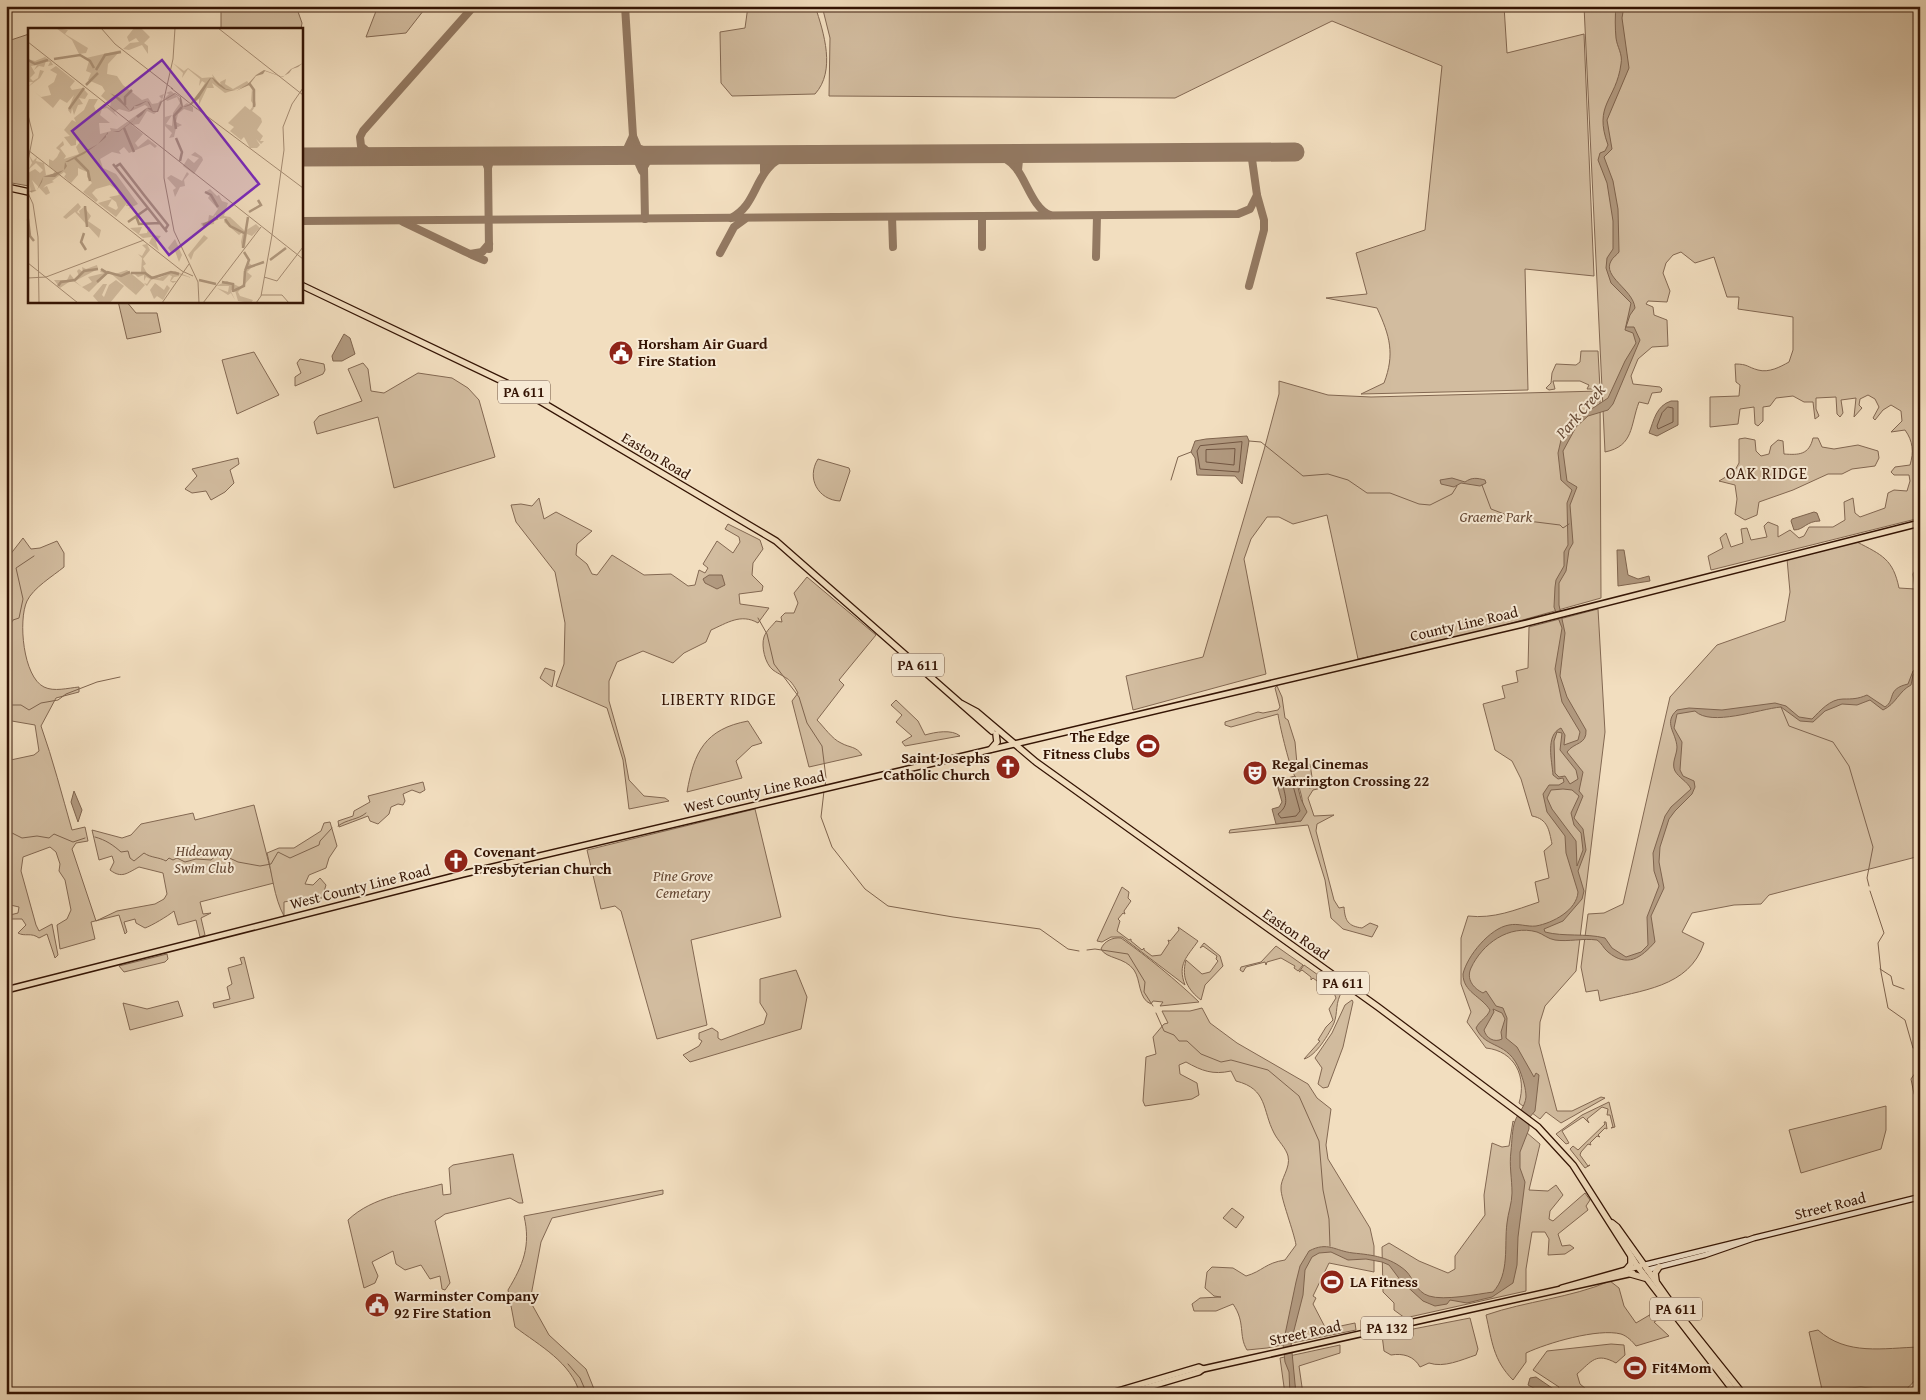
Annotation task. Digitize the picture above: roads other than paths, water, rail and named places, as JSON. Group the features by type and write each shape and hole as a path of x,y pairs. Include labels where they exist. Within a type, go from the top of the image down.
{"highway":[{"path":"6,187 28,192"},
{"name":"Easton Road","path":"302,285 523,391 776,542 996,734 1531,1121 1571,1162 1631,1255 1657,1283 1743,1394"},
{"name":"Easton Road","path":"962,704 977,712 1013,745"},
{"path":"991,749 998,742 996,734"},
{"name":"Easton Road","path":"1612,1223 1617,1226 1643,1268 1648,1280 1736,1394"},
{"path":"1631,1255 1632,1262 1629,1272 1648,1280"},
{"path":"1657,1283 1655,1273 1659,1267"}],"main road":[{"name":"County Line Road","path":"1013,745 1556,615 1920,523"},
{"name":"West County Line Road","path":"6,990 463,874 1013,745"},
{"name":"Street Road","path":"1108,1394 1199,1368 1203,1369 1276,1353 1559,1289 1567,1285 1629,1272 1747,1240 1920,1197"},
{"name":"Street Road","path":"1643,1268 1659,1267 1705,1255 1747,1240"},
{"name":"Street Road","path":"1125,1394 1200,1372 1203,1369"}],"water":[{"path":"1616,6 1624,6 1622,18 1629,68 1607,120 1612,149 1604,157 1613,181 1618,209 1619,252 1609,267 1614,278 1633,301 1635,308 1630,315 1626,327 1634,327 1640,340 1613,404 1608,410 1588,416 1576,427 1563,451 1567,481 1577,487 1570,505 1573,543 1569,550 1566,571 1559,583 1559,605 1565,633 1560,676 1567,697 1586,730 1586,735 1582,741 1567,752 1583,772 1579,791 1583,796 1574,818 1583,829 1586,850 1578,871 1584,891 1582,899 1563,921 1544,929 1545,932 1605,938 1612,948 1626,957 1641,952 1648,945 1647,917 1659,886 1654,871 1653,853 1665,816 1671,807 1691,789 1674,768 1677,747 1671,728 1671,719 1677,710 1689,708 1722,710 1775,703 1786,706 1799,717 1812,719 1834,701 1855,699 1867,695 1885,707 1897,689 1908,684 1913,671 1920,667 1920,671 1913,675 1911,685 1883,710 1870,700 1857,705 1842,704 1825,711 1813,722 1800,721 1781,707 1723,717 1702,716 1695,711 1677,714 1674,728 1682,742 1680,770 1683,776 1694,781 1695,787 1692,794 1669,819 1660,847 1659,862 1664,888 1651,916 1655,942 1644,953 1628,960 1615,957 1597,940 1555,940 1537,932 1527,930 1516,931 1498,938 1489,944 1471,968 1469,976 1471,983 1483,993 1486,991 1496,1006 1503,1008 1507,1018 1506,1038 1517,1047 1534,1077 1536,1073 1539,1075 1535,1111 1529,1118 1529,1129 1520,1152 1520,1168 1525,1182 1518,1237 1517,1265 1513,1283 1492,1297 1467,1303 1450,1300 1447,1304 1435,1306 1423,1301 1401,1281 1389,1265 1366,1259 1348,1260 1331,1252 1319,1253 1312,1257 1305,1270 1303,1295 1291,1342 1296,1394 1290,1394 1289,1372 1285,1362 1283,1344 1300,1266 1309,1251 1321,1247 1331,1247 1387,1260 1406,1271 1421,1292 1435,1297 1461,1297 1493,1292 1502,1277 1507,1223 1512,1197 1510,1162 1513,1132 1515,1121 1526,1097 1521,1074 1515,1061 1509,1054 1485,1040 1476,1028 1490,1010 1469,990 1463,974 1474,951 1494,931 1509,925 1536,926 1550,922 1569,910 1577,899 1578,892 1566,853 1565,836 1547,812 1543,794 1549,785 1559,785 1564,782 1563,778 1558,779 1553,775 1551,742 1553,736 1556,731 1561,728 1565,735 1564,745 1578,740 1580,732 1562,702 1555,669 1562,628 1554,607 1555,587 1556,580 1564,566 1564,552 1568,545 1567,503 1572,490 1561,480 1558,453 1561,440 1584,414 1608,398 1625,361 1636,343 1633,333 1625,330 1631,303 1611,283 1606,268 1607,258 1613,249 1613,221 1607,183 1598,160 1600,153 1605,151 1608,145 1604,131 1604,111 1615,86 1621,64 1616,38","holes":["1557,732 1562,733 1560,750 1576,770 1578,779 1570,784 1565,776 1559,777 1555,773 1554,741","1551,790 1572,790 1579,796 1571,813 1574,825 1581,833 1583,850 1577,866 1576,841 1552,809 1547,798","1493,1009 1502,1013 1505,1019 1501,1032 1502,1039 1499,1040 1491,1039 1484,1030 1494,1012"]},
{"path":"344,334 350,338 355,354 342,361 333,361 332,356"},
{"path":"1671,401 1678,401 1678,425 1657,436 1649,433 1659,410"},
{"path":"1247,436 1249,441 1242,484 1235,476 1197,475 1195,458 1191,452 1195,441"},
{"path":"1452,478 1465,482 1479,479 1485,480 1486,483 1480,486 1461,483 1454,487 1441,484 1440,480"},
{"path":"1814,512 1817,513 1820,521 1811,522 1800,529 1794,530 1792,519"},
{"path":"1617,550 1624,550 1628,575 1638,579 1649,576 1650,581 1618,586"},
{"path":"709,575 722,575 725,585 717,589 705,583 703,579"},
{"path":"1295,776 1301,799 1307,812 1301,821 1276,824 1272,809 1279,807 1282,802 1276,781"},
{"path":"74,791 82,810 78,822 71,802"},
{"path":"1536,1377 1555,1390 1555,1394 1545,1394 1528,1385 1530,1378"}],"waterway":[{"path":"1249,441 1261,442 1303,476 1328,474 1348,480 1367,493 1390,493 1419,504 1430,505 1452,494 1457,486"},
{"path":"1171,480 1178,457 1191,452"},
{"path":"1482,485 1491,509 1520,520 1560,525 1563,528 1569,524"},
{"path":"6,633 13,620 19,618 23,599 16,568 34,556"},
{"path":"758,618 767,634 774,664 799,697 807,723 822,746 826,778 825,787"},
{"path":"6,705 21,705 29,710 41,703 58,700 66,694 97,682 120,677"},
{"path":"1781,707 1789,726 1833,742 1849,766 1873,847 1867,878 1869,886"},
{"path":"824,791 821,817 832,847 865,889 888,906 1040,929 1068,949 1079,951"},
{"path":"338,826 366,813"},
{"path":"95,837 109,843 121,852 128,851 130,858 134,861 144,853 166,861 169,858 173,860 177,858 185,862 196,859 211,860 219,853 238,862 260,866 271,864 278,852 290,858 319,845 320,841 332,828"},
{"path":"6,830 22,838 37,836 49,838 54,834 73,842 85,838"},
{"path":"1870,891 1884,933 1878,943 1888,1008 1905,1020 1913,1048"},
{"path":"1087,950 1095,949 1128,954 1145,982 1144,992 1153,1006"},
{"path":"1880,969 1891,976 1893,985 1904,989"},
{"path":"1156,1013 1164,1031 1174,1035 1179,1041 1187,1041 1201,1054 1221,1062 1231,1060 1268,1070 1299,1096 1319,1141 1323,1190 1329,1219 1330,1246"},
{"path":"1914,1094 1911,1079 1920,1066 1915,1052"},
{"path":"568,1364 580,1378 587,1394"}],"place":[{"name":"Horsham Air Guard Fire Station","path":"621,353"},
{"name":"The Edge Fitness Clubs","path":"1148,746"},
{"name":"Saint Josephs Catholic Church","path":"1008,767"},
{"name":"Regal Cinemas Warrington Crossing 22","path":"1255,773"},
{"name":"Covenant Presbyterian Church","path":"456,861"},
{"name":"LA Fitness","path":"1332,1282"},
{"name":"Warminster Company 92 Fire Station","path":"377,1305"},
{"name":"Fit4Mom","path":"1635,1368"}],"district":[{"name":"OAK RIDGE","path":"1767,473"},
{"name":"LIBERTY RIDGE","path":"719,699"}],"water label":[{"name":"Park Creek","path":"1580,411"}],"park label":[{"name":"Graeme Park","path":"1496,517"},
{"name":"Hideaway Swim Club","path":"204,860"},
{"name":"Pine Grove Cemetary","path":"683,884"}]}
